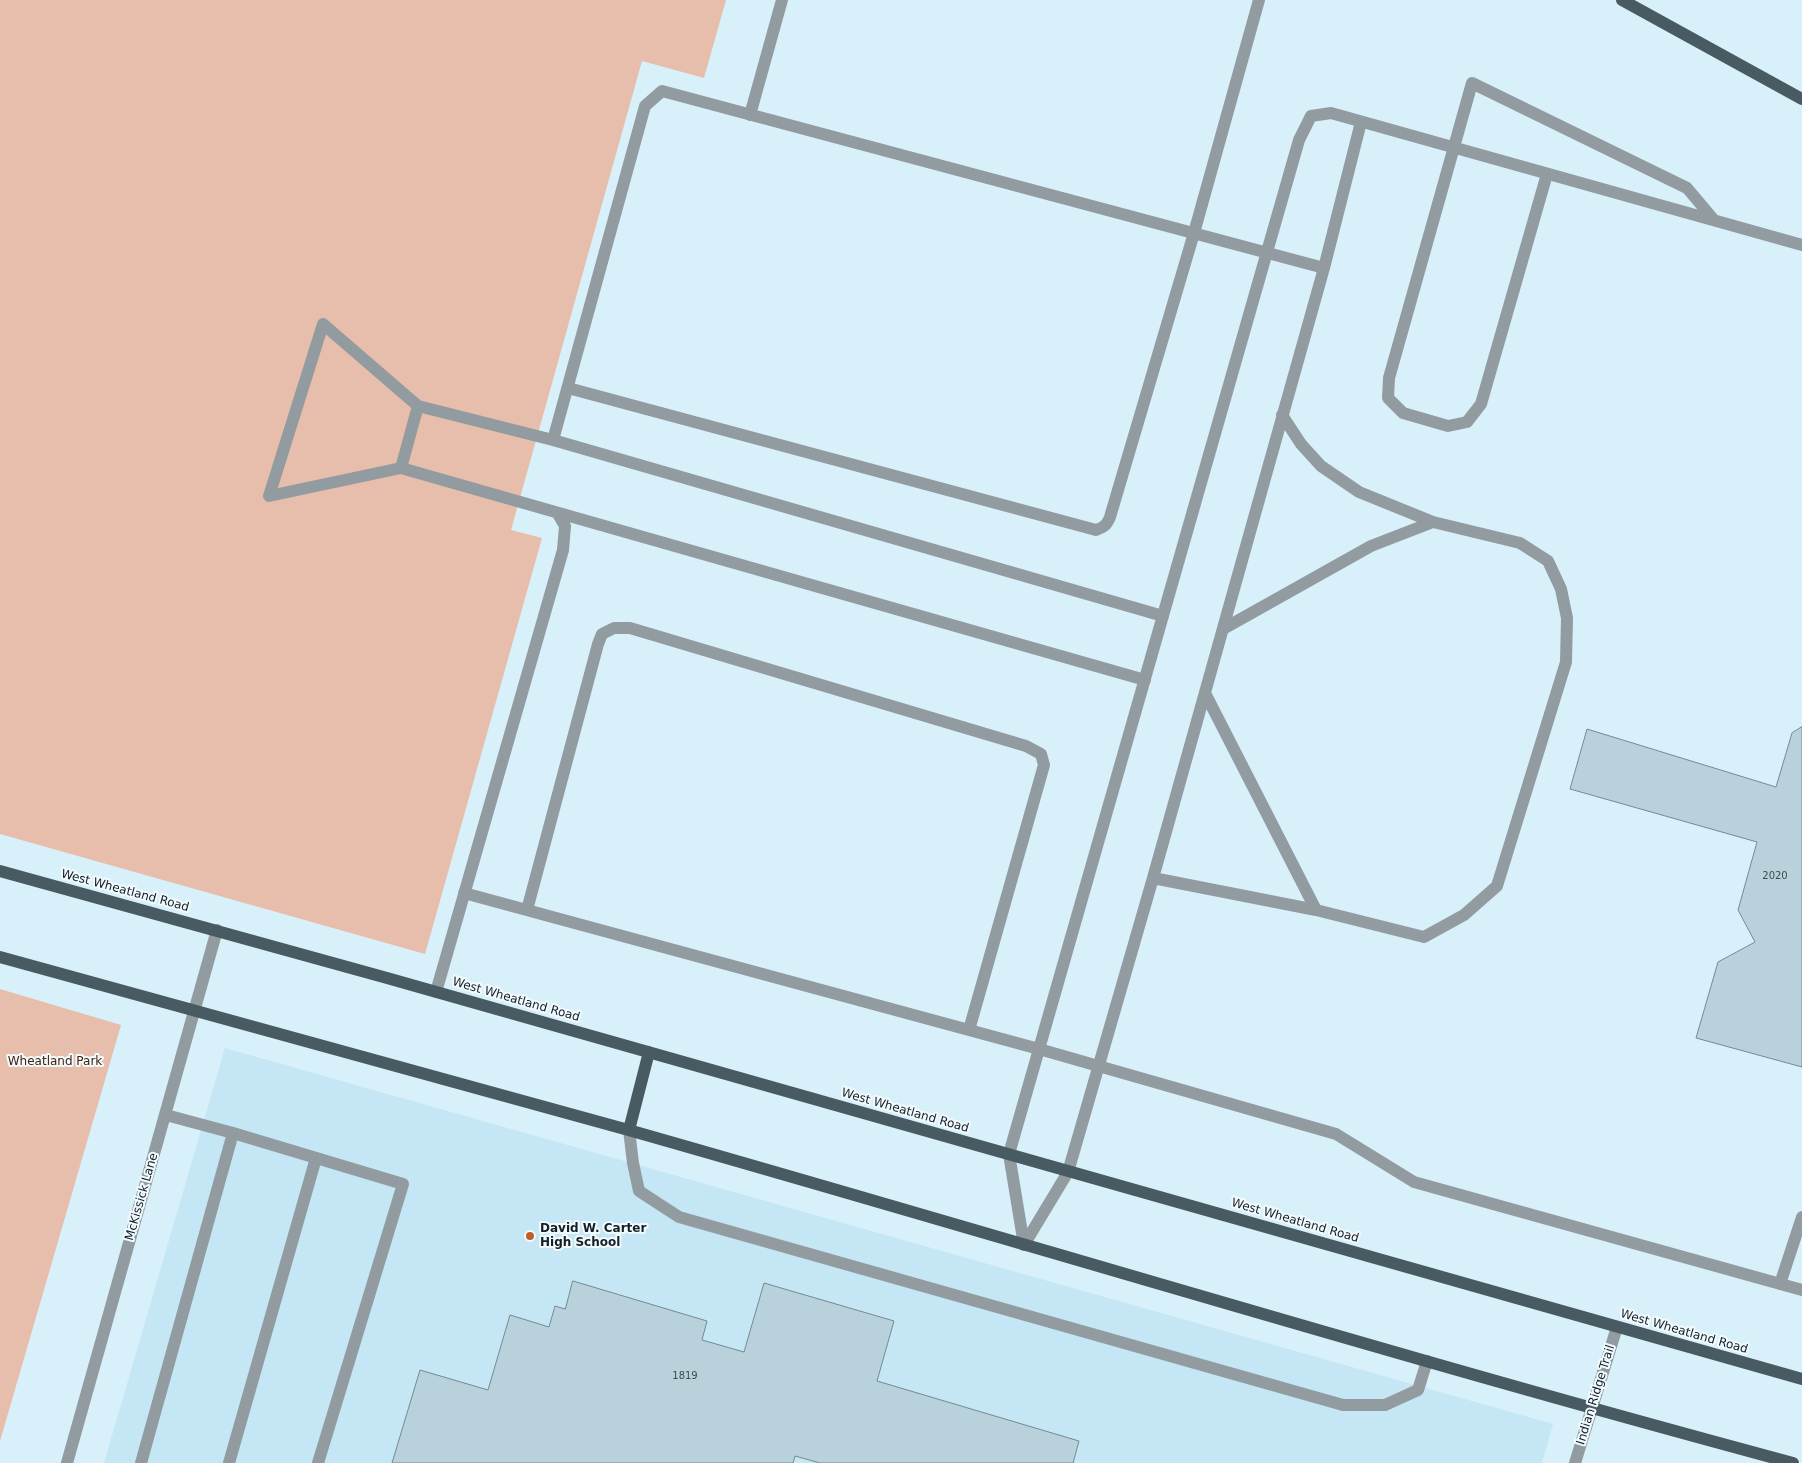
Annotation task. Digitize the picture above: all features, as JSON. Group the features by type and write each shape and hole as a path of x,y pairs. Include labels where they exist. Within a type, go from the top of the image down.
{"main road":[{"path":"1622,0 1802,99"},
{"name":"West Wheatland Road","path":"0,871 649,1052 1802,1380"},
{"path":"0,957 629,1130 1427,1362 1793,1463"},
{"path":"629,1130 649,1052"}],"street":[{"path":"750,115 782,0"},
{"path":"568,388 1096,530 1107,524 1194,233 1259,0"},
{"path":"1547,174 1481,404 1467,422 1448,426 1403,413 1388,398 1389,378 1472,83 1687,188 1714,220"},
{"path":"553,440 645,106 662,91 1324,268"},
{"path":"1024,1245 1009,1154 1267,252 1300,140 1311,116 1331,113 1802,245"},
{"path":"1024,1245 1068,1172 1154,878 1324,268 1361,122"},
{"path":"1145,680 401,468 270,496 323,324 418,406 553,440 1163,616"},
{"path":"401,468 418,406"},
{"path":"1154,878 1316,910 1424,937 1464,915 1497,886 1566,662 1567,618 1560,589 1548,561 1520,542 1433,522 1359,492 1321,466 1301,444 1282,415"},
{"path":"436,992 563,550 565,526 558,514"},
{"path":"1223,629 1371,546 1433,522"},
{"path":"527,910 598,644 602,634 614,628 630,628 1026,746 1041,754 1044,765 969,1030"},
{"path":"1205,693 1316,910"},
{"path":"464,893 1039,1049 1336,1134 1414,1182 1802,1290"},
{"name":"McKissick Lane","path":"67,1463 217,930"},
{"path":"166,1115 402,1184 318,1463"},
{"path":"629,1130 639,1191 679,1217 1343,1405 1385,1405 1418,1390 1427,1362"},
{"path":"141,1463 233,1134"},
{"path":"229,1463 316,1158"},
{"path":"1780,1284 1802,1217"},
{"name":"Indian Ridge Trail","path":"1575,1463 1617,1327"}],"shaded area":[{"name":"David W. Carter High School","path":"225,1048 1553,1424 1542,1463 104,1463"}],"green space":[{"path":"0,0 726,0 704,78 642,61 511,530 542,538 425,954 0,834"},
{"name":"Wheatland Park","path":"0,989 121,1025 0,1441"}],"building":[{"path":"1802,727 1802,1067 1696,1038 1718,962 1755,942 1738,910 1757,842 1570,789 1587,729 1776,787 1792,733"},
{"path":"573,1281 707,1321 702,1340 744,1352 764,1283 894,1321 877,1381 1079,1441 1073,1463 820,1463 795,1456 793,1463 392,1463 420,1370 488,1390 510,1315 549,1327 555,1306 565,1309"}],"place":[{"name":"David W. Carter High School","path":"530,1236"}]}
